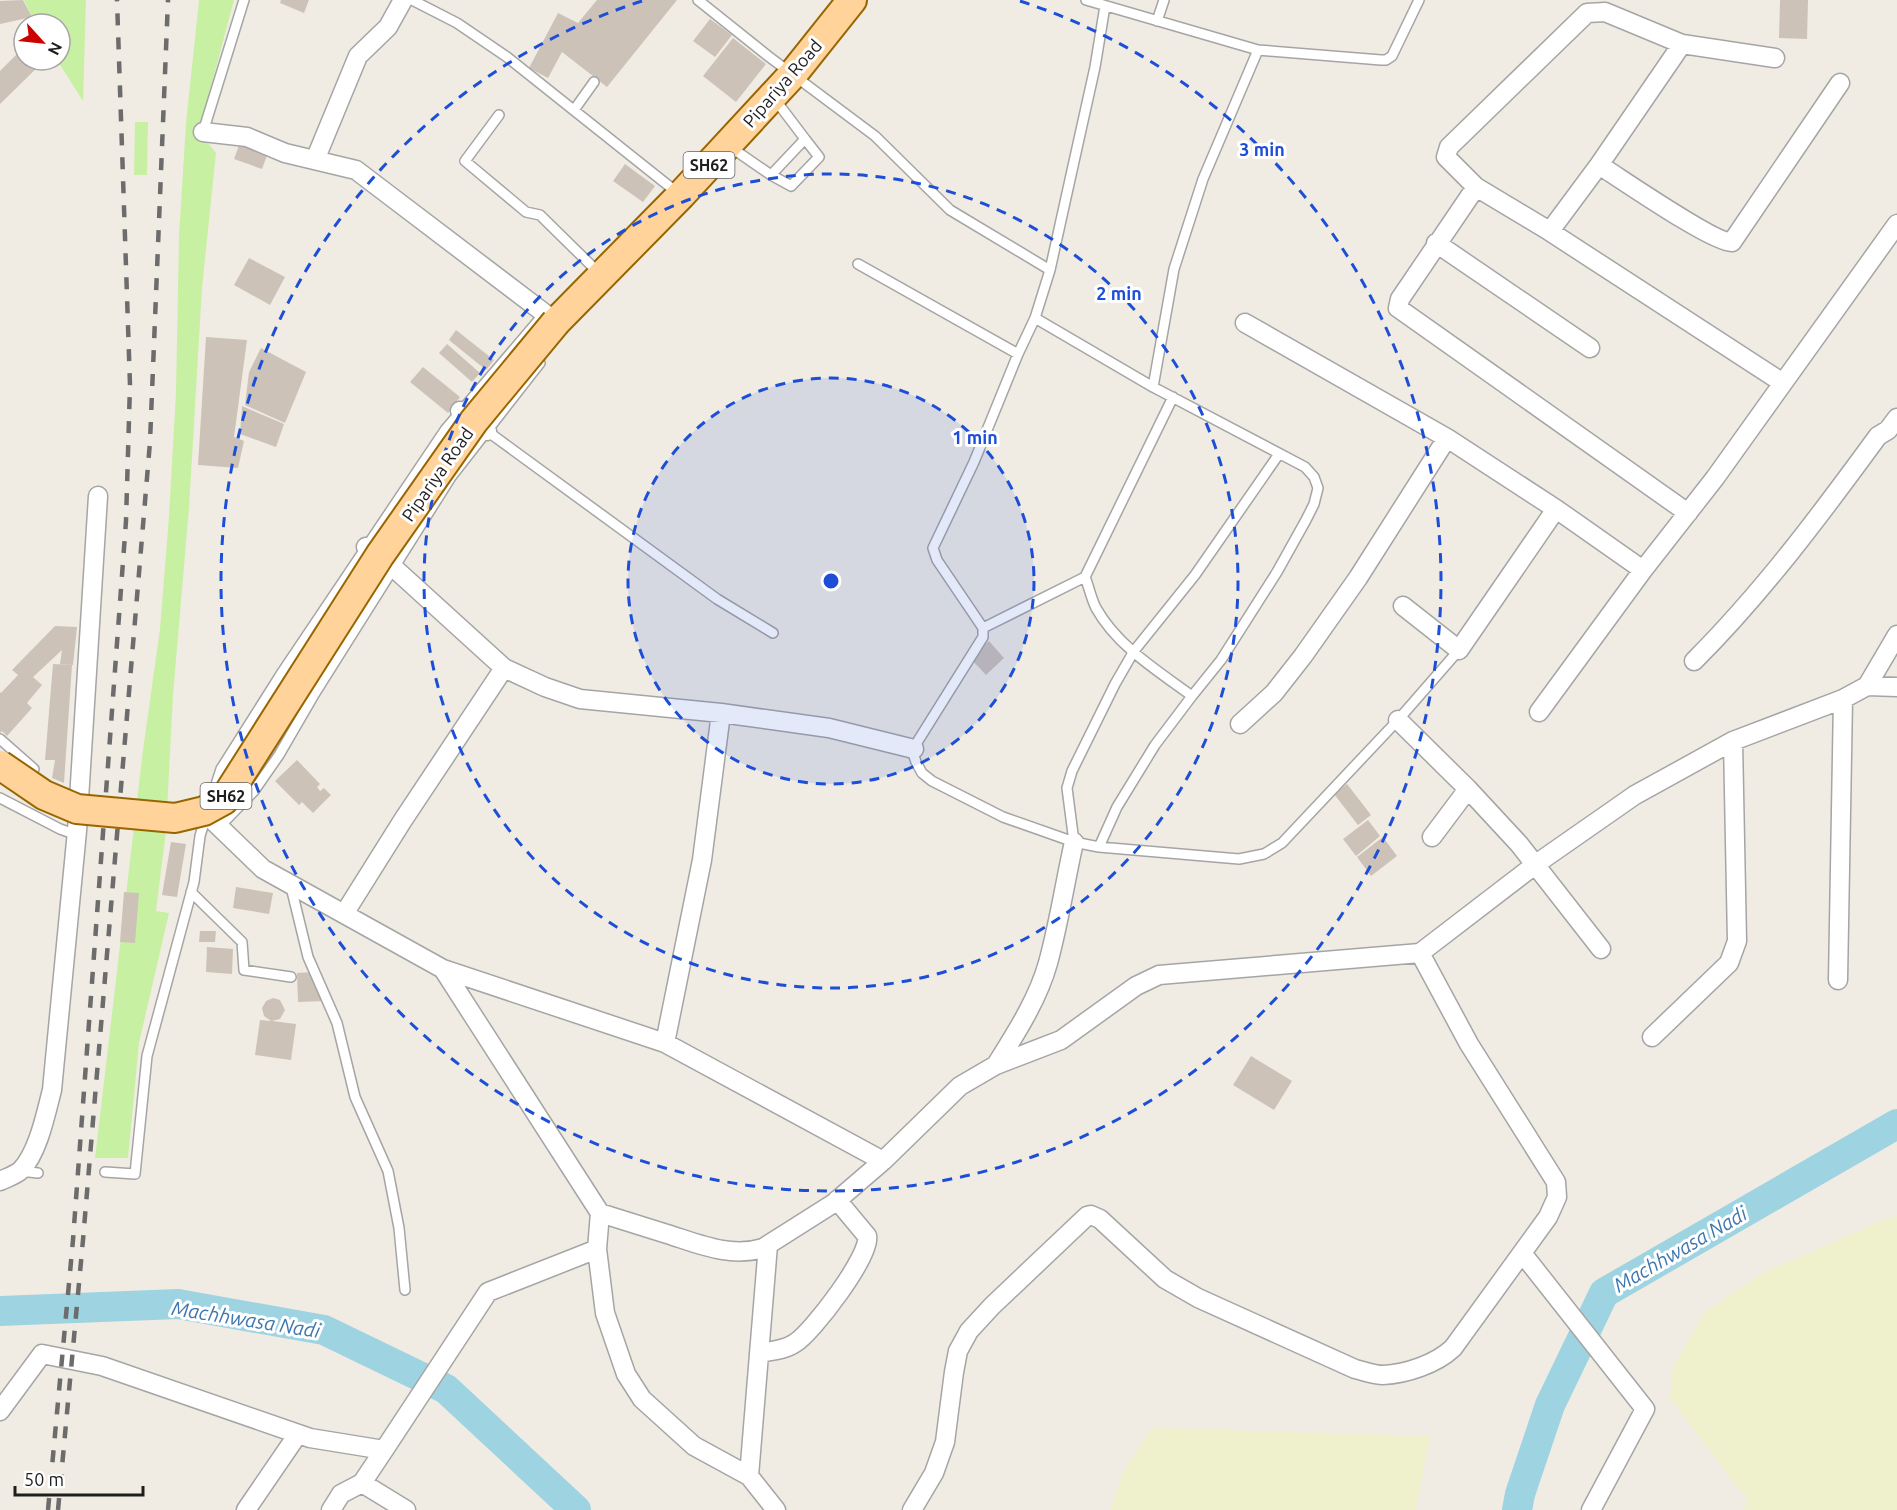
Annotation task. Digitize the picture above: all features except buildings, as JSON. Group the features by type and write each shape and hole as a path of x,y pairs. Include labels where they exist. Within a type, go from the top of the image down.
{"main road":[{"name":"Pipariya Road","path":"0,765 44,795 77,809 175,818 204,811 224,800 380,555 474,421 556,332 601,276 681,195 793,74 852,0"}],"street":[{"path":"315,160 358,56 388,27 403,0"},
{"path":"1775,58 1682,44 1605,12 1587,13 1449,147 1446,154 1447,159 1476,187 1550,231 1784,383"},
{"path":"1550,231 1599,165 1682,44"},
{"path":"1599,165 1698,227 1723,241 1732,242 1840,83"},
{"path":"202,132 247,137 285,153 356,170 556,332"},
{"path":"1476,187 1400,299 1399,310 1688,513"},
{"path":"1539,712 1784,383 1897,224"},
{"path":"1436,243 1590,348"},
{"path":"1245,323 1447,438 1556,509 1643,570"},
{"path":"460,411 487,431"},
{"path":"1694,661 1725,630 1800,541 1878,436 1888,430 1897,418"},
{"path":"1240,724 1274,693 1303,656 1358,578 1447,438"},
{"path":"0,1181 29,1172 52,1090 77,835 98,496"},
{"path":"1403,606 1459,650 1556,509"},
{"path":"366,547 394,568 504,668 545,687 580,699 721,713 829,728 914,749"},
{"path":"1867,686 1897,635"},
{"path":"344,914 504,668"},
{"path":"600,1213 716,1249 750,1252 768,1245 837,1200 883,1161 960,1086 996,1065 1061,1040 1136,986 1159,975 1420,953 1536,864 1635,795 1733,741 1842,699 1867,686 1897,687"},
{"path":"1838,980 1842,699"},
{"path":"665,1042 702,860 721,713"},
{"path":"1398,720 1468,789 1536,864 1601,949"},
{"path":"1652,1037 1721,972 1734,954 1737,941 1733,741"},
{"path":"1432,837 1468,789"},
{"path":"214,820 263,869 444,969 665,1042 883,1161"},
{"path":"996,1065 1032,1002 1048,964 1074,842"},
{"path":"912,1510 934,1473 945,1442 958,1351 969,1331 992,1306 1087,1216 1091,1215 1100,1219 1165,1279 1198,1298 1355,1369 1381,1375 1404,1372 1445,1356 1453,1348 1548,1217 1557,1197 1557,1182 1469,1044 1420,953"},
{"path":"444,969 600,1213 597,1249 605,1313 626,1374 642,1399 694,1446 749,1476 776,1510"},
{"path":"759,1353 787,1347 802,1339 856,1268 867,1247 867,1236 837,1200"},
{"path":"749,1476 768,1245"},
{"path":"332,1510 341,1494 362,1483 488,1292 597,1249"},
{"path":"1522,1253 1645,1409 1591,1510"},
{"path":"0,1411 42,1354 102,1366 310,1438 384,1450"},
{"path":"246,1510 298,1434"},
{"path":"362,1483 406,1510"}],"lane":[{"path":"202,132 244,0"},
{"path":"412,0 457,23 507,57 681,195"},
{"path":"698,0 875,136 950,210 1050,270"},
{"path":"1086,0 1258,50 1386,60 1394,53 1419,0"},
{"path":"1157,21 1164,0"},
{"path":"1105,6 1095,68 1050,270 1035,318 974,462 933,548 937,560 983,628 983,637 914,749 913,753 922,773 932,781 1003,817 1074,842 1100,847 1239,859 1264,854 1282,843 1398,720 1459,650"},
{"path":"1153,387 1174,268 1203,179 1258,50"},
{"path":"574,110 594,82"},
{"path":"728,145 791,186 819,157 772,96"},
{"path":"499,115 465,161 526,212 540,215 601,276"},
{"path":"771,174 805,139"},
{"path":"858,264 1018,354"},
{"path":"1035,318 1153,387 1305,467 1314,477 1317,488 1314,504 1248,618 1221,660 1155,745 1117,807 1100,847"},
{"path":"214,820 221,769 283,670 445,430 537,321 556,332"},
{"path":"105,1172 135,1174 147,1056 191,892 200,836 214,820 254,791 279,755 451,477 550,351"},
{"path":"983,628 1085,577 1173,397"},
{"path":"487,431 717,599 773,633"},
{"path":"1074,842 1067,788 1072,771 1134,651 1195,575 1279,454"},
{"path":"1085,577 1096,607 1111,630 1192,696"},
{"path":"0,739 34,769"},
{"path":"0,798 60,829 77,835"},
{"path":"291,884 308,957 337,1023 355,1097 388,1171 399,1228 405,1290"},
{"path":"191,892 242,942 244,970 291,977"}],"green space":[{"path":"24,0 86,0 83,101 65,72 72,72 72,12 30,12"},
{"path":"199,0 234,0 199,132 216,153 202,288 189,508 173,695 166,831 156,911 169,913 139,1043 128,1158 95,1158 143,750 160,629 176,392 179,236 186,123"},
{"path":"135,122 148,122 147,175 134,175"},
{"path":"1897,1216 1897,1510 1743,1510 1748,1501 1670,1398 1673,1367 1705,1312 1763,1273"},
{"path":"1152,1428 1430,1436 1416,1510 1110,1510 1123,1472"}],"waterway":[{"name":"Machhwasa Nadi","path":"1517,1510 1520,1494 1550,1405 1604,1293 1897,1124"},
{"name":"Machhwasa Nadi","path":"0,1311 178,1304 324,1330 446,1389 576,1510"}],"railway":[{"path":"48,1510 73,1240 126,521 130,385 117,0"},
{"path":"58,1510 150,442 168,0"}]}
